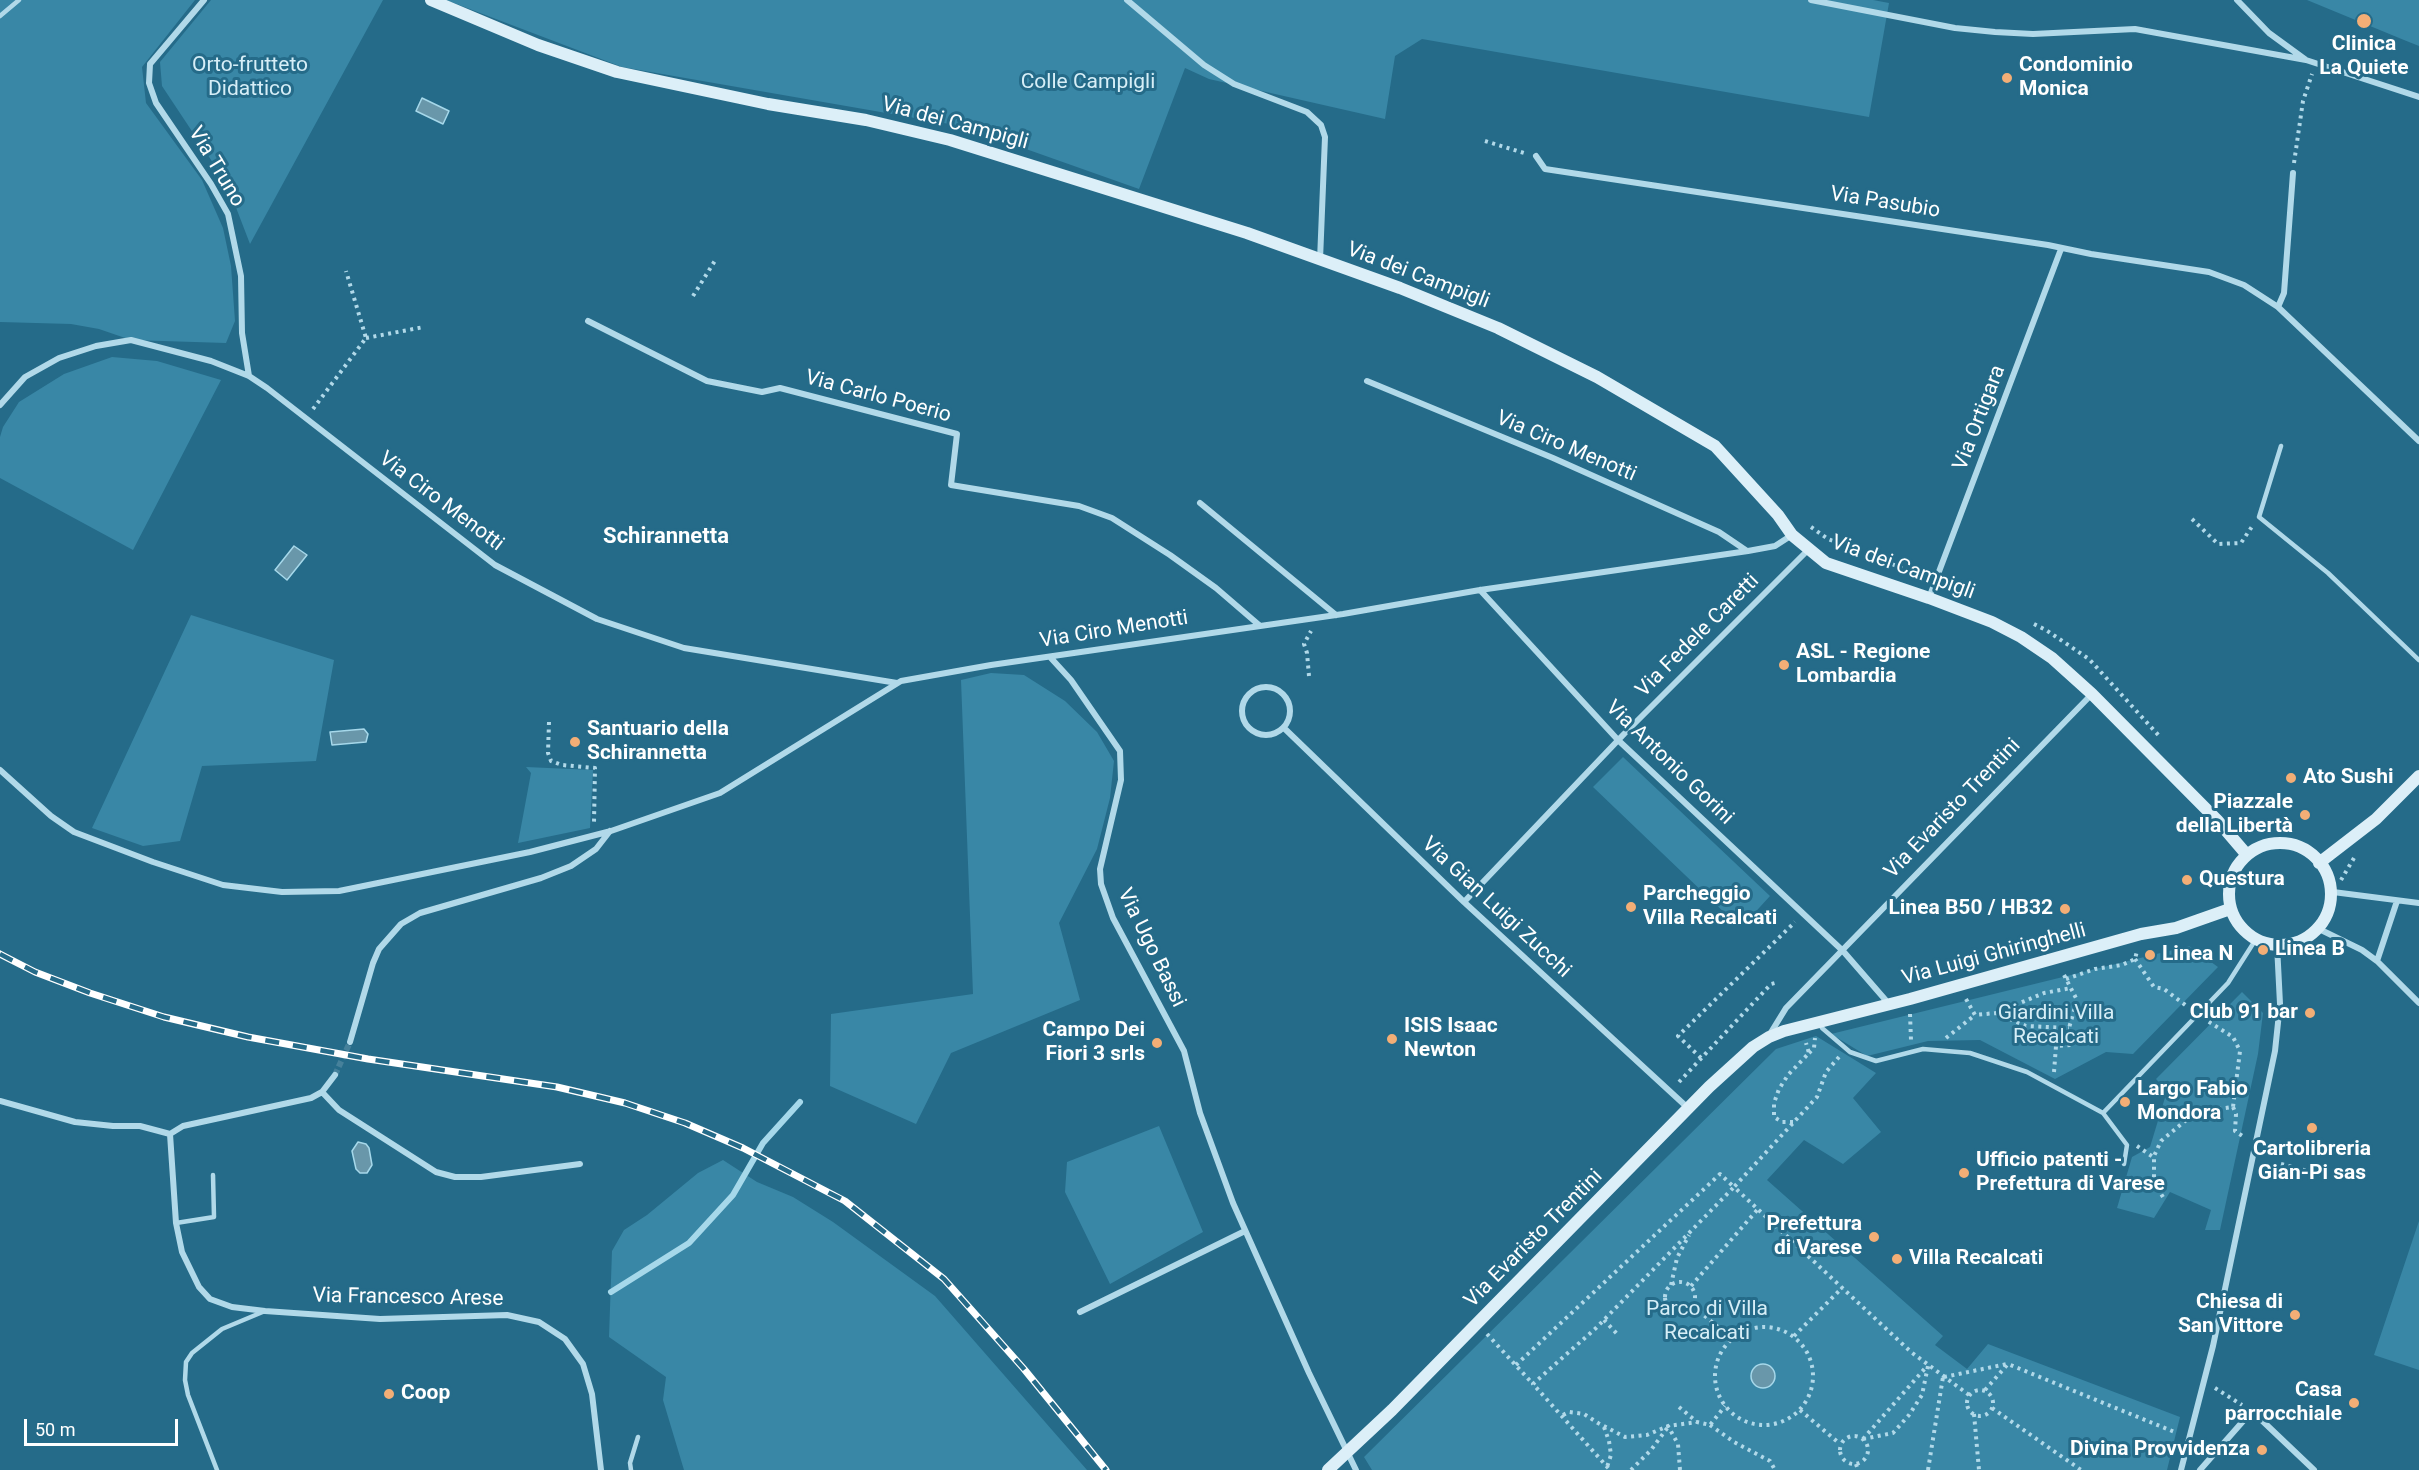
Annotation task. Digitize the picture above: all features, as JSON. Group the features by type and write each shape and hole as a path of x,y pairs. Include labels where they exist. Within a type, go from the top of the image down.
{"street":[{"name":"Via dei Campigli","path":"431,0 538,45 617,72 768,104 866,120 950,140 1247,233 1400,288 1498,328 1597,376 1715,446 1778,515 1792,535 1826,563 1992,622 2021,637 2052,658 2092,694 2217,820 2247,855"},
{"path":"1127,0 1204,66 1234,84 1307,112 1321,125 1325,137 1320,260"},
{"path":"1811,0 1955,28 2033,34 2135,29 2306,60 2419,97"},
{"path":"2237,0 2269,33 2306,60"},
{"name":"Via Truno","path":"199,2 150,64 149,83 156,103 206,176 228,214 241,276 242,333 249,376"},
{"name":"Via Pasubio","path":"1536,156 1545,169 2001,237 2061,249 2209,272 2244,285 2278,307 2419,441"},
{"path":"2278,307 2284,294 2293,173"},
{"name":"Via Ortigara","path":"1929,598 2061,249"},
{"name":"Via Carlo Poerio","path":"588,321 707,381 762,392 780,388 957,434 951,485 1079,506 1112,518 1179,561 1260,625"},
{"name":"Via Ciro Menotti","path":"0,405 25,377 59,358 96,346 130,340 211,361 249,376 307,417 409,500 495,565 597,619 684,648 897,683 1480,590 1748,551 1775,546 1792,535"},
{"name":"Via Ciro Menotti","path":"1367,381 1553,458 1688,518 1719,532 1748,551"},
{"path":"1200,503 1334,615"},
{"name":"Via Fedele Caretti","path":"1464,902 1618,740 1808,550"},
{"name":"Via Antonio Gorini","path":"1480,590 1618,740 1843,951 1889,1004"},
{"name":"Via Ugo Bassi","path":"1050,657 1071,680 1120,751 1120,780 1100,869 1101,884 1113,918 1184,1051 1200,1113 1245,1231 1356,1470"},
{"name":"Via Ciro Menotti","path":"0,770 51,816 74,832 223,885 282,892 339,891 530,852 611,831 720,793 897,683"},
{"path":"1264,687 1284,694 1291,714 1284,728 1274,735 1267,736 1248,728 1242,714 1245,699 1250,693 1264,687"},
{"name":"Via Evaristo Trentini","path":"1328,1470 1401,1402 1689,1108 1753,1047 1769,1037 1786,1008 2092,694"},
{"name":"Via Gian Luigi Zucchi","path":"1284,728 1464,902 1689,1108"},
{"path":"2319,863 2376,819 2419,776"},
{"path":"350,1042 373,963 389,936 401,924 420,913 541,878 572,866 596,849 611,831"},
{"path":"2281,843 2305,850 2319,863 2331,881 2333,892 2330,911 2319,929 2308,939 2294,945 2277,945 2256,939 2238,923 2230,909 2230,880 2236,867 2247,855 2257,848 2281,843"},
{"path":"2333,892 2419,903"},
{"path":"2377,961 2397,901"},
{"name":"Via Luigi Ghiringhelli","path":"1769,1037 1785,1030 1889,1004 2141,934 2176,928 2230,909"},
{"path":"2319,929 2362,950 2377,961 2419,1003"},
{"path":"2181,1470 2213,1346 2275,1051 2280,1004 2277,945"},
{"path":"0,1101 75,1122 140,1126 170,1134 183,1126 297,1102 322,1092 335,1075"},
{"path":"322,1092 339,1110 436,1172 455,1177 481,1177 580,1164"},
{"name":"Via Francesco Arese","path":"170,1134 176,1223 182,1252 190,1272 210,1299 232,1307 265,1311 380,1319 507,1315 539,1322 565,1339 583,1364 592,1394 601,1470"},
{"path":"1080,1312 1245,1231"},
{"path":"2200,1470 2252,1412 2314,1470"}],"lane":[{"path":"0,16 19,0"},
{"path":"2281,446 2259,517 2328,573 2419,660"},
{"path":"2103,1113 2228,983 2256,939"},
{"path":"1822,1028 1850,1052 1876,1061 1923,1049 1937,1050 1970,1053 2027,1072 2103,1113 2127,1144 2124,1164"},
{"path":"176,1223 214,1217 213,1175"},
{"path":"217,1470 188,1395 185,1380 186,1362 192,1353 222,1329 265,1311"},
{"path":"631,1470 630,1464 638,1437"}],"path":[{"path":"2293,173 2303,101 2315,63"},
{"path":"1485,141 1536,156"},
{"path":"693,296 716,259"},
{"path":"346,271 366,338"},
{"path":"307,417 366,338 424,327"},
{"path":"2192,519 2218,544 2241,543 2259,517"},
{"path":"1804,522 1828,539 1936,581"},
{"path":"1309,676 1304,644 1311,630 1334,615"},
{"path":"2026,621 2046,630 2089,659 2166,743"},
{"path":"549,722 548,753 551,760 562,765 595,768 594,835"},
{"path":"1701,1058 1678,1036 1799,918"},
{"path":"2138,945 2135,959 2154,987 2164,988 2173,998 2233,1037 2238,1044 2241,1058 2233,1107 2236,1114 2235,1131 2245,1137"},
{"path":"2067,979 2095,969 2122,965 2135,959"},
{"path":"2053,1086 2056,1046 2071,1045 2069,1028 2077,1000 2061,969"},
{"path":"1670,1091 1771,984 1775,983 1777,986"},
{"path":"1937,1050 1939,1043 1976,1015 1996,1013 2044,993 2071,988"},
{"path":"1963,993 1976,1015"},
{"path":"1910,1006 1911,1052"},
{"path":"1996,1013 2026,1026 2069,1028"},
{"path":"1794,1122 1782,1122 1774,1117 1774,1103 1788,1075 1809,1053 1806,1043"},
{"path":"1533,1384 1604,1320 1734,1187 1817,1097 1831,1065 1842,1055 1850,1052"},
{"path":"2163,1197 2154,1184 2154,1158 2161,1142 2184,1121 2203,1112 2233,1107"},
{"path":"2137,1146 2154,1158"},
{"path":"2281,1164 2326,1176"},
{"path":"1516,1365 1720,1174 1928,1366 1969,1395"},
{"path":"1691,1286 1758,1209"},
{"path":"1671,1285 1682,1282 1691,1286 1695,1293 1690,1310 1680,1313 1670,1308 1665,1295 1671,1285 1677,1258 1693,1229"},
{"path":"1794,1336 1842,1288"},
{"path":"1693,1306 1731,1338"},
{"path":"1666,1317 1670,1308"},
{"path":"1604,1320 1618,1335"},
{"path":"1760,1327 1778,1329 1794,1336 1807,1352 1814,1372 1813,1385 1800,1410 1781,1422 1758,1425 1743,1420 1725,1406 1716,1385 1715,1370 1720,1355 1731,1338 1760,1327"},
{"path":"1481,1328 1563,1415 1609,1468"},
{"path":"1979,1470 1974,1414 1966,1404 1969,1395 1976,1390 1985,1390 2008,1364"},
{"path":"1943,1377 2008,1364 2189,1438"},
{"path":"1863,1439 1928,1366"},
{"path":"1840,1444 1851,1436 1863,1439 1893,1433 1922,1395 1928,1366"},
{"path":"1928,1470 1943,1377"},
{"path":"1974,1414 1982,1416 1992,1408 1993,1400 1985,1390"},
{"path":"2223,1391 2252,1412"},
{"path":"1710,1425 1725,1406"},
{"path":"1678,1407 1697,1422"},
{"path":"1992,1408 2081,1470"},
{"path":"1800,1410 1840,1444 1841,1457 1849,1464 1856,1464 1867,1456 1868,1447 1863,1439"},
{"path":"1563,1415 1569,1412 1584,1414 1625,1437 1647,1435 1668,1426 1697,1422 1710,1425 1734,1442 1770,1461 1775,1470"},
{"path":"1603,1426 1609,1441 1611,1455 1609,1468"},
{"path":"1631,1470 1651,1450 1668,1426"},
{"path":"1668,1426 1678,1444 1680,1470"},
{"path":"1844,1470 1849,1464"},
{"path":"1856,1464 1858,1470"}],"green space":[{"path":"0,0 195,0 142,67 146,103 202,180 223,228 231,266 235,321 226,343 131,340 99,329 71,324 0,322"},
{"name":"Orto-frutteto Didattico","path":"211,0 383,0 250,244 227,184 162,86 160,62"},
{"name":"Colle Campigli","path":"446,0 1873,0 1889,3 1869,117 1422,39 1395,56 1385,119 1209,79 1185,68 1139,189 961,126 622,67"},
{"path":"2307,0 2419,0 2419,46 2404,40"},
{"path":"112,357 157,361 221,380 133,550 0,478 0,437 3,427 19,402 64,374"},
{"path":"191,615 334,660 316,761 202,766 180,841 143,846 92,828"},
{"path":"991,673 1024,675 1065,701 1097,732 1114,761 1110,798 1097,849 1059,923 1080,1000 951,1053 916,1124 830,1086 831,1014 973,994 961,680"},
{"path":"1623,757 1770,896 1749,919 1740,922 1730,918 1593,787"},
{"path":"526,767 593,770 590,828 518,843 531,773"},
{"name":"Giardini Villa Recalcati","path":"2189,946 2218,967 2133,1054 2106,1052 2055,1079 1980,1040 1928,1041 1867,1056 1831,1034"},
{"path":"2242,992 2263,1013 2258,1054 2220,1230 2205,1230 2211,1210 2170,1192 2154,1218 2117,1208 2132,1157 2150,1147 2167,1091 2156,1079"},
{"name":"Parco di Villa Recalcati","path":"1816,1036 1876,1073 1853,1098 1881,1132 1843,1164 1804,1140 1767,1180 1943,1336 1935,1345 1967,1369 1988,1344 2180,1417 2167,1470 1372,1470 1364,1457 1776,1049"},
{"path":"1159,1126 1203,1232 1110,1284 1065,1192 1067,1162"},
{"path":"723,1160 757,1182 793,1197 833,1222 935,1296 1087,1470 684,1470 663,1400 666,1377 609,1337 612,1251 624,1230 647,1215 698,1173"},
{"path":"2419,1221 2419,1370 2374,1355"}],"shaded area":[{"path":"422,98 449,111 443,124 416,111"},
{"path":"294,546 307,555 287,580 275,570"},
{"path":"364,729 368,734 366,742 332,745 330,732"},
{"path":"358,1142 366,1144 369,1148 372,1165 367,1173 360,1173 356,1169 352,1151"},
{"path":"1763,1364 1768,1365 1774,1371 1774,1381 1768,1387 1763,1388 1758,1387 1752,1381 1751,1376 1752,1371 1758,1365"}],"waterway":[{"path":"611,1292 689,1243 733,1195 763,1143 800,1102"}],"tunnel":[{"path":"335,1075 350,1042"}],"railway":[{"path":"0,954 35,972 164,1017 248,1037 368,1059 557,1087 625,1103 685,1123 743,1148 845,1201 944,1279 1024,1369 1106,1470"}],"place":[{"name":"Clinica La Quiete","path":"2364,21"},
{"name":"Condominio Monica","path":"2007,78"},
{"name":"ASL - Regione Lombardia","path":"1784,665"},
{"name":"Santuario della Schirannetta","path":"575,742"},
{"name":"Ato Sushi","path":"2291,778"},
{"name":"Piazzale della Libertà","path":"2305,815"},
{"name":"Questura","path":"2187,880"},
{"name":"Parcheggio Villa Recalcati","path":"1631,907"},
{"name":"Linea B50 / HB32","path":"2065,909"},
{"name":"Linea B","path":"2263,950"},
{"name":"Linea N","path":"2150,955"},
{"name":"Club 91 bar","path":"2310,1013"},
{"name":"ISIS Isaac Newton","path":"1392,1039"},
{"name":"Campo Dei Fiori 3 srls","path":"1157,1043"},
{"name":"Largo Fabio Mondora","path":"2125,1102"},
{"name":"Cartolibreria Gian-Pi sas","path":"2312,1128"},
{"name":"Ufficio patenti - Prefettura di Varese","path":"1964,1173"},
{"name":"Prefettura di Varese","path":"1874,1237"},
{"name":"Villa Recalcati","path":"1897,1259"},
{"name":"Chiesa di San Vittore","path":"2295,1315"},
{"name":"Coop","path":"389,1394"},
{"name":"Casa parrocchiale","path":"2354,1403"},
{"name":"Divina Provvidenza","path":"2262,1450"}],"district":[{"name":"Schirannetta","path":"666,537"}]}
